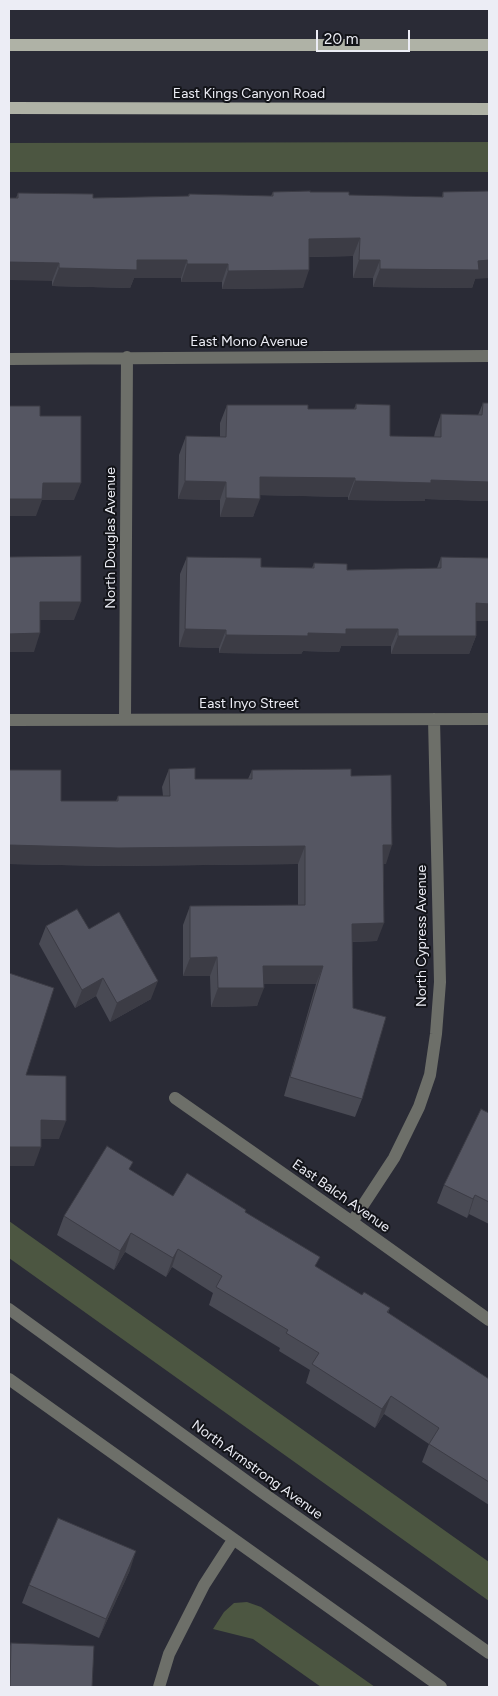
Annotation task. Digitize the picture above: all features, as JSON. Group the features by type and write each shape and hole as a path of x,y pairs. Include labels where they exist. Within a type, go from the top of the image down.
{"main road":[{"path":"9,45 489,45"},
{"name":"East Kings Canyon Road","path":"9,108 489,109"}],"street":[{"name":"East Mono Avenue","path":"9,359 489,356"},
{"name":"North Douglas Avenue","path":"124,720 128,357"},
{"name":"East Inyo Street","path":"9,720 489,719"},
{"name":"North Cypress Avenue","path":"352,1222 394,1158 419,1107 430,1075 436,1034 440,982 434,720"},
{"name":"East Balch Avenue","path":"175,1098 489,1320"},
{"name":"North Armstrong Avenue","path":"9,1309 263,1493 489,1652"},
{"path":"9,1379 441,1687"},
{"path":"160,1687 169,1654 204,1585 233,1540"}],"green space":[{"path":"489,142 489,172 9,172 9,143"},
{"path":"9,1221 489,1562 489,1601 9,1258"},
{"path":"247,1602 261,1607 375,1687 321,1687 253,1639 213,1629 224,1612 234,1603"}],"building":[{"path":"489,191 489,260 478,261 479,270 380,269 380,260 359,260 360,238 309,239 309,270 228,271 228,264 187,264 187,260 137,260 137,270 59,268 59,263 9,262 9,198 18,198 18,193 93,194 93,198 189,196 189,194 273,196 273,192 349,192 349,195 443,197 443,192"},
{"path":"483,403 489,403 489,482 431,480 431,483 355,481 355,478 260,477 260,499 226,498 226,482 185,481 186,436 226,437 227,405 308,405 308,409 356,409 356,404 390,405 390,436 441,437 441,414 482,415"},
{"path":"9,406 40,406 40,416 81,416 81,483 43,483 42,499 9,499"},
{"path":"81,556 81,602 40,602 40,633 9,634 9,557"},
{"path":"187,557 261,558 261,567 314,568 314,563 347,564 347,570 441,568 441,557 489,558 489,604 476,603 476,636 398,636 398,629 346,629 346,634 308,633 308,636 226,635 226,630 185,629"},
{"path":"195,768 195,779 252,779 252,770 351,769 351,776 391,775 392,845 383,845 384,923 352,924 353,1008 386,1017 362,1099 290,1077 323,966 263,966 264,988 218,988 217,957 190,958 190,906 305,905 305,846 118,848 9,845 9,770 61,770 61,801 118,801 118,796 170,796 169,769"},
{"path":"77,909 89,929 119,912 158,981 117,1003 103,978 82,990 46,926"},
{"path":"9,973 54,988 26,1075 66,1076 66,1121 41,1120 41,1147 9,1147"},
{"path":"481,1109 489,1113 489,1202 475,1195 473,1199 444,1185"},
{"path":"107,1146 133,1162 129,1169 173,1196 187,1173 246,1210 245,1212 320,1257 315,1266 362,1295 364,1292 390,1308 387,1312 489,1379 489,1482 429,1444 439,1428 391,1396 382,1409 312,1364 319,1353 286,1333 288,1330 216,1287 222,1276 178,1249 173,1258 131,1233 120,1251 64,1216"},
{"path":"58,1518 136,1551 106,1619 29,1585"},
{"path":"11,1643 94,1646 92,1687 10,1687"}]}
